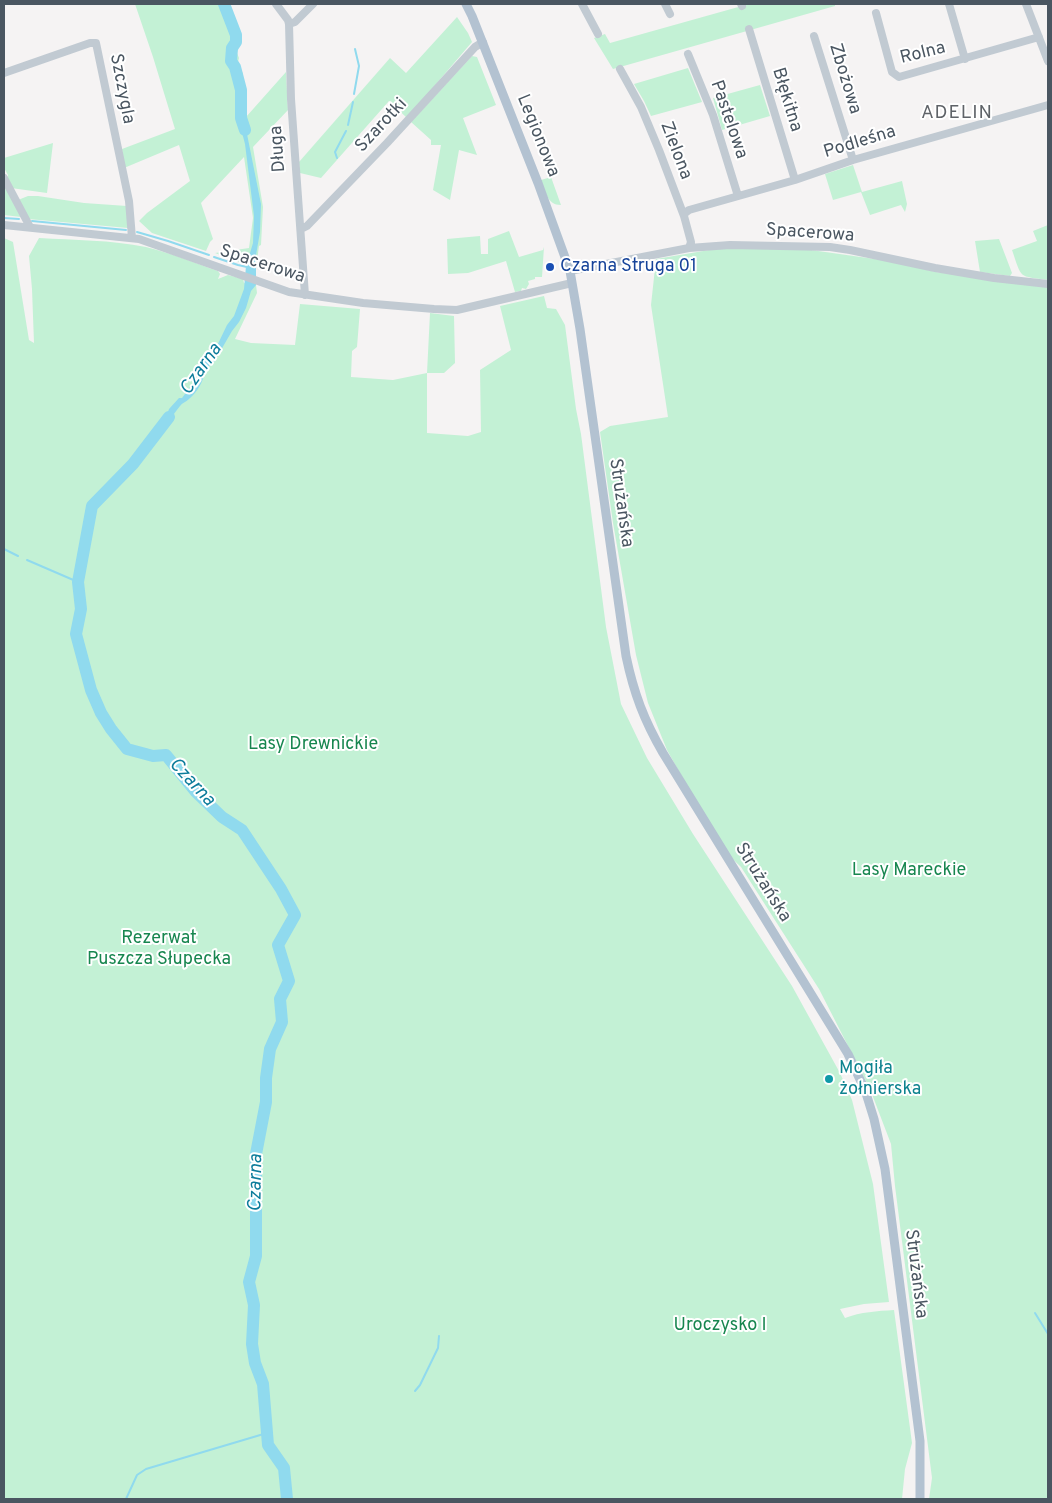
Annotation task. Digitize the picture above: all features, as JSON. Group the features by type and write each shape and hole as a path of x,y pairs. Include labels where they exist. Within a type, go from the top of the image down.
{"main road":[{"name":"Legionowa","path":"466,4 483,42 542,192 570,271 572,283"},
{"name":"Strużańska","path":"572,283 626,656 638,704 647,725 663,753 848,1054 874,1119 885,1169 919,1434 920,1499"}],"street":[{"path":"276,4 289,24 295,22 313,4"},
{"path":"582,4 598,34"},
{"path":"665,4 670,14"},
{"name":"Rolna","path":"949,4 965,58"},
{"path":"1026,4 1048,61"},
{"name":"Rolna","path":"876,13 892,72 895,76 902,76 1039,37"},
{"name":"Długa","path":"289,24 291,108 305,295"},
{"name":"Błękitna","path":"749,29 795,180"},
{"name":"Zbożowa","path":"814,36 853,160"},
{"name":"Szczygla","path":"4,73 90,42 96,43 129,201 132,238"},
{"name":"Szarotki","path":"301,229 307,226 387,143 475,47 483,42"},
{"name":"Pastelowa","path":"688,54 712,115 738,196"},
{"name":"Zielona","path":"620,69 642,107 660,150 684,216 691,242 689,248"},
{"name":"Podleśna","path":"684,216 689,210 795,180 853,160 1048,105"},
{"path":"4,178 30,228"},
{"name":"Spacerowa","path":"4,225 139,239 281,290 372,304 457,310 572,283"},
{"name":"Spacerowa","path":"570,271 689,248 730,245 830,247 943,270 1048,284"}],"green space":[{"path":"135,4 228,4 240,40 237,53 238,62 243,74 241,78 246,117 286,72 288,110 253,147 263,207 261,245 259,246 256,268 215,253 249,248 253,218 244,157 201,203 213,239 206,251 152,233 139,221 190,181 179,145 124,168 122,149 175,129"},
{"path":"749,4 835,4 835,6 613,69 594,38 605,34 610,43"},
{"path":"457,17 472,42 407,118 389,101 321,178 300,173 299,162 390,58 406,73"},
{"path":"472,56 477,57 496,105 463,118 477,155 459,150 450,200 433,190 441,145 431,145 431,140 411,122"},
{"path":"688,68 702,102 651,116 634,84"},
{"path":"760,85 770,116 722,130 713,98"},
{"path":"53,143 47,193 11,188 4,168 4,158"},
{"path":"853,165 862,192 902,181 907,204 905,212 901,205 870,215 861,192 833,200 825,174"},
{"path":"551,177 561,205 550,200 541,180"},
{"path":"4,185 21,217 4,215"},
{"path":"28,196 127,206 128,228 28,219 18,200"},
{"path":"1048,225 1048,280 1031,278 1022,274 1012,250 1037,241 1033,231"},
{"path":"509,231 519,257 543,250 544,247 542,277 535,277 535,279 528,281 529,284 526,289 522,288 521,291 515,292 506,261 468,273 448,274 447,239 480,236 481,254 488,254 488,239"},
{"name":"Lasy Drewnickie","path":"4,238 13,242 29,340 34,343 29,256 39,238 106,242 146,247 218,271 220,274 218,279 228,275 243,279 244,283 256,285 257,293 235,339 251,343 295,345 300,304 360,309 357,347 352,351 351,377 393,380 427,373 427,433 468,436 481,432 480,370 511,350 500,306 544,296 547,308 556,309 565,325 606,627 621,704 647,758 693,834 792,986 840,1073 852,1100 873,1184 889,1302 864,1304 840,1309 845,1318 875,1311 894,1310 912,1443 905,1469 902,1499 4,1499"},
{"path":"999,239 1012,273 1010,276 980,272 975,241"},
{"name":"Lasy Mareckie","path":"715,249 804,249 889,261 936,272 1048,287 1048,1499 929,1499 932,1478 891,1144 870,1089 819,989 741,867 723,850 667,750 648,703 636,655 613,523 600,432 610,426 668,417 651,305 656,259"},
{"path":"430,313 454,316 455,363 444,373 427,373"}],"water":[{"path":"243,114 261,204 260,232 256,255 256,285 251,291 239,322 214,362 205,369 198,389 181,405 160,431 157,427 165,420 169,409 179,398 182,398 199,375 203,361 210,357 215,350 227,325 234,316 244,289 246,266 249,262 253,243 254,216 245,144 238,117"}],"waterway":[{"name":"Czarna","path":"224,4 236,35 231,61 235,67 241,90 241,118 245,130"},
{"path":"354,94 359,66 355,49"},
{"path":"348,125 353,102"},
{"path":"337,158 335,152 346,131"},
{"path":"4,218 19,219"},
{"path":"32,221 126,230"},
{"path":"137,232 209,255"},
{"path":"214,257 247,267"},
{"name":"Czarna","path":"169,417 133,464 92,506 78,582 81,609 76,634 91,690 101,713 111,729 127,749 153,756 166,755 196,792 222,817 242,830 281,889 295,915 278,945 289,981 280,999 282,1022 270,1049 266,1078 266,1102 256,1154 256,1256 249,1282 254,1305 252,1344 255,1363 263,1384 268,1445 284,1468 287,1499"},
{"path":"4,549 18,556"},
{"path":"27,560 78,582"},
{"path":"1035,1313 1048,1334"},
{"path":"415,1391 420,1385 438,1348 439,1336"},
{"path":"126,1499 137,1475 146,1469 267,1433"}],"place":[{"name":"Czarna Struga 01","path":"550,267"},
{"name":"Mogiła żołnierska","path":"829,1079"}],"district":[{"name":"ADELIN","path":"957,114"}],"park label":[{"name":"Rezerwat Puszcza Słupecka","path":"159,950"},
{"name":"Uroczysko I","path":"720,1326"}]}
